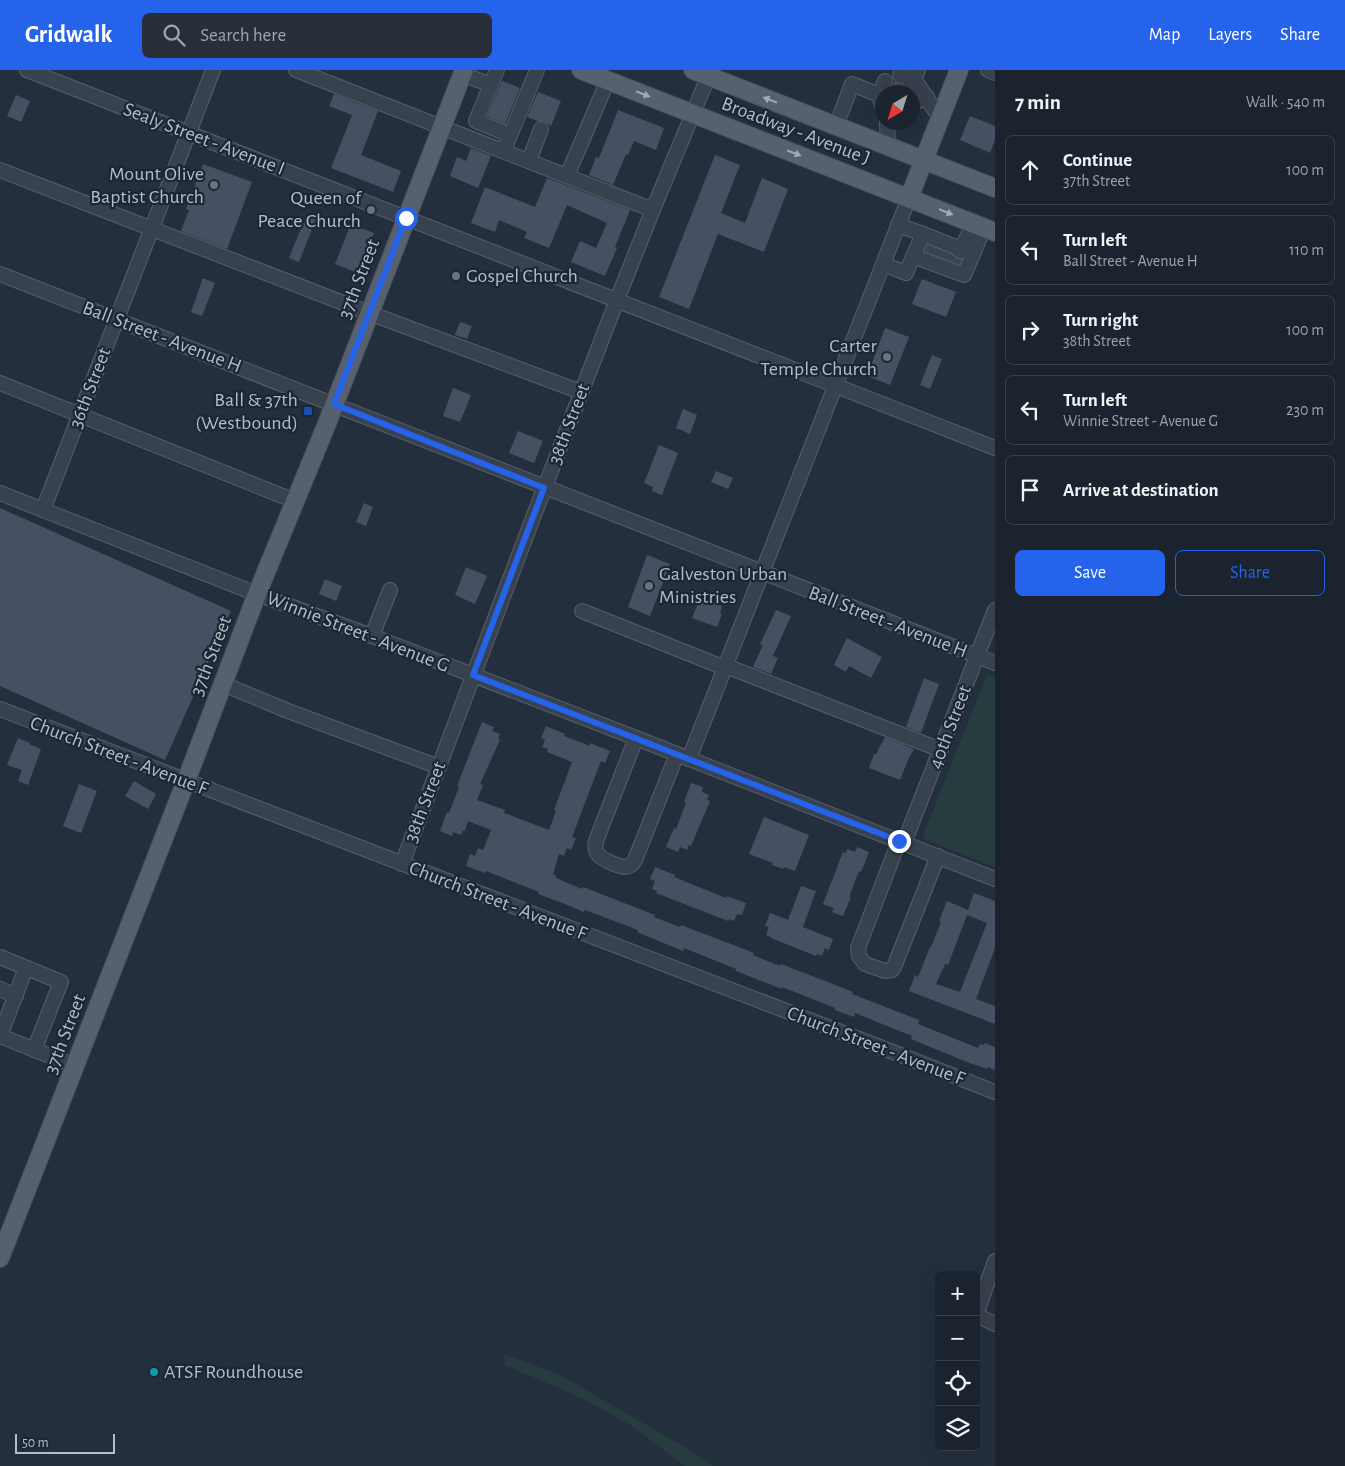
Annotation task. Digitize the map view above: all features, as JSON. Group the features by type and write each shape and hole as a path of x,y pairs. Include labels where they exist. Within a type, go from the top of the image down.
{"main road":[{"name":"Broadway - Avenue J","path":"581,70 984,227"},
{"path":"908,198 958,70"},
{"name":"37th Street","path":"0,1258 186,782 257,594 334,404 463,72"},
{"name":"Broadway - Avenue J","path":"704,72 995,188"}],"street":[{"name":"Sealy Street - Avenue I","path":"28,70 995,448"},
{"name":"36th Street","path":"43,510 213,70"},
{"path":"296,70 653,210"},
{"path":"470,137 497,70"},
{"path":"504,151 537,70"},
{"path":"988,70 995,73"},
{"path":"463,72 491,85"},
{"name":"38th Street","path":"402,864 581,392 693,114 704,72"},
{"path":"900,75 916,75 940,118"},
{"path":"567,176 608,80"},
{"path":"885,85 886,81"},
{"path":"836,126 852,84 875,96"},
{"path":"920,100 927,97"},
{"path":"476,122 510,136"},
{"path":"529,161 541,129"},
{"path":"887,130 888,146"},
{"path":"0,170 369,313 581,392"},
{"path":"636,738 596,841 597,853 605,860 624,867 631,865 635,860 725,667 908,198"},
{"path":"898,225 948,245 964,275 936,263"},
{"path":"883,264 906,273 936,263 948,245 984,227"},
{"name":"Ball Street - Avenue H","path":"0,274 995,664"},
{"path":"0,383 295,500"},
{"name":"Winnie Street - Avenue G","path":"0,493 257,594 372,636 636,738 995,880"},
{"path":"372,636 390,590"},
{"name":"40th Street","path":"938,856 892,970 885,971 866,964 859,956 858,948 941,750 995,610"},
{"path":"582,611 941,750"},
{"path":"223,684 288,711 439,767"},
{"name":"Church Street - Avenue F","path":"0,709 995,1092"},
{"path":"0,957 60,982 34,1050"},
{"path":"26,968 0,1036 75,1066"},
{"path":"0,989 16,996"},
{"path":"980,1303 995,1261"},
{"path":"980,1316 995,1324"}],"green space":[{"path":"987,675 995,677 995,867 926,840 923,836"},
{"path":"504,1354 560,1375 690,1450 713,1466 685,1466 632,1426 584,1399 505,1365"}],"building":[{"path":"502,81 520,88 505,124 487,116"},
{"path":"894,81 902,85 893,85"},
{"path":"538,92 561,101 551,126 544,121 527,117"},
{"path":"334,94 378,111 361,155 401,171 393,192 331,168 352,115 329,106"},
{"path":"16,95 30,101 21,122 7,116"},
{"path":"618,110 664,128 656,150 634,141 628,155 626,154 613,185 589,175 596,157 599,158"},
{"path":"970,116 995,126 995,140 990,153 960,140"},
{"path":"471,148 491,156 478,188 450,176 457,157 466,161"},
{"path":"715,155 740,165 721,213 745,223 762,178 788,189 764,252 718,234 689,309 659,297"},
{"path":"203,164 252,182 227,249 181,231 189,210 186,209"},
{"path":"547,178 630,210 605,276 571,262 580,241 596,248 607,223 567,205 549,248 524,238 527,232 499,220 495,232 471,223 485,187 535,207"},
{"path":"306,216 316,219 299,262 289,258"},
{"path":"351,224 374,233 358,273 335,264"},
{"path":"930,246 961,260 959,264 927,252"},
{"path":"203,278 215,283 202,316 191,312"},
{"path":"922,279 956,292 946,317 912,304"},
{"path":"460,322 472,326 467,339 455,335"},
{"path":"885,328 909,337 890,385 867,376"},
{"path":"932,355 942,359 930,389 920,385"},
{"path":"453,388 471,395 460,422 443,416"},
{"path":"683,409 697,415 690,434 676,428"},
{"path":"518,431 543,441 534,463 509,453"},
{"path":"659,445 678,453 662,495 652,491 653,487 644,483"},
{"path":"716,471 733,478 728,489 711,482"},
{"path":"364,503 373,507 366,526 356,522"},
{"path":"0,508 231,611 165,760 0,686"},
{"name":"Galveston Urban Ministries","path":"647,555 670,564 650,616 628,607"},
{"path":"466,567 487,576 475,604 455,595"},
{"path":"325,579 342,586 336,601 319,594"},
{"path":"700,598 722,606 720,613 722,614 717,627 692,618"},
{"path":"776,610 791,616 773,656 778,658 771,674 753,667 763,645 760,644"},
{"path":"847,638 882,657 871,678 849,666 846,672 834,665"},
{"path":"924,678 939,684 921,733 906,727"},
{"path":"482,722 494,727 492,731 500,734 498,739 500,740 480,784 483,785 477,800 505,810 504,813 549,830 556,811 554,810 572,762 547,752 548,749 542,747 545,740 541,738 546,726 565,734 564,736 610,751 605,763 601,761 572,837 576,838 571,850 567,848 564,856 559,854 553,874 556,878 655,915 654,917 680,927 681,925 754,953 753,955 780,966 781,964 853,992 852,994 919,1020 918,1024 978,1048 980,1044 984,1045 985,1043 995,1047 995,1070 967,1062 911,1039 912,1036 855,1013 854,1017 835,1010 835,1008 736,971 736,969 684,948 683,951 637,932 638,930 585,910 584,912 486,871 485,873 466,866 470,854 475,856 478,848 483,850 491,830 468,821 465,831 463,830 461,835 453,832 452,836 440,831 447,812 449,813 459,787 457,786"},
{"path":"885,737 914,749 900,780 869,768 874,754 876,754"},
{"path":"18,738 41,749 28,785 18,781 22,770 7,765"},
{"path":"134,781 156,794 148,809 125,796"},
{"path":"691,783 703,787 702,792 709,795 707,800 710,801 691,846 689,845 687,850 680,847 678,852 666,847 674,828 676,829"},
{"path":"79,784 97,791 81,833 63,826"},
{"path":"764,817 809,835 795,871 772,865 773,863 749,854"},
{"path":"857,847 869,852 861,872 859,871 843,916 832,912 834,908 823,904 843,852 846,853 847,849 855,852"},
{"path":"655,867 675,875 674,877 726,898 727,896 746,903 742,915 737,914 734,921 729,919 728,921 656,893 657,891 652,889 655,881 650,879"},
{"path":"801,886 816,891 803,927 833,939 829,950 825,948 822,956 817,954 816,956 766,935 769,927 765,926 770,913 788,920"},
{"path":"974,893 995,901 995,948 976,999 995,1006 995,1024 909,991 915,975 918,977 931,947 947,901 968,910","holes":["967,915 987,923 960,992 936,984 945,964 948,965"]}],"tunnel":[{"path":"928,257 935,243"},
{"path":"940,262 947,247"},
{"path":"953,266 960,251"}],"place":[{"name":"Mount Olive Baptist Church","path":"214,185"},
{"name":"Queen of Peace Church","path":"371,210"},
{"name":"Gospel Church","path":"456,276"},
{"name":"Carter Temple Church","path":"887,357"},
{"name":"Ball & 37th (Westbound)","path":"308,411"},
{"name":"Galveston Urban Ministries","path":"649,586"},
{"name":"ATSF Roundhouse","path":"154,1372"}],"route":[{"path":"406,218 334,404 544,488 473,675 899,841"}]}
